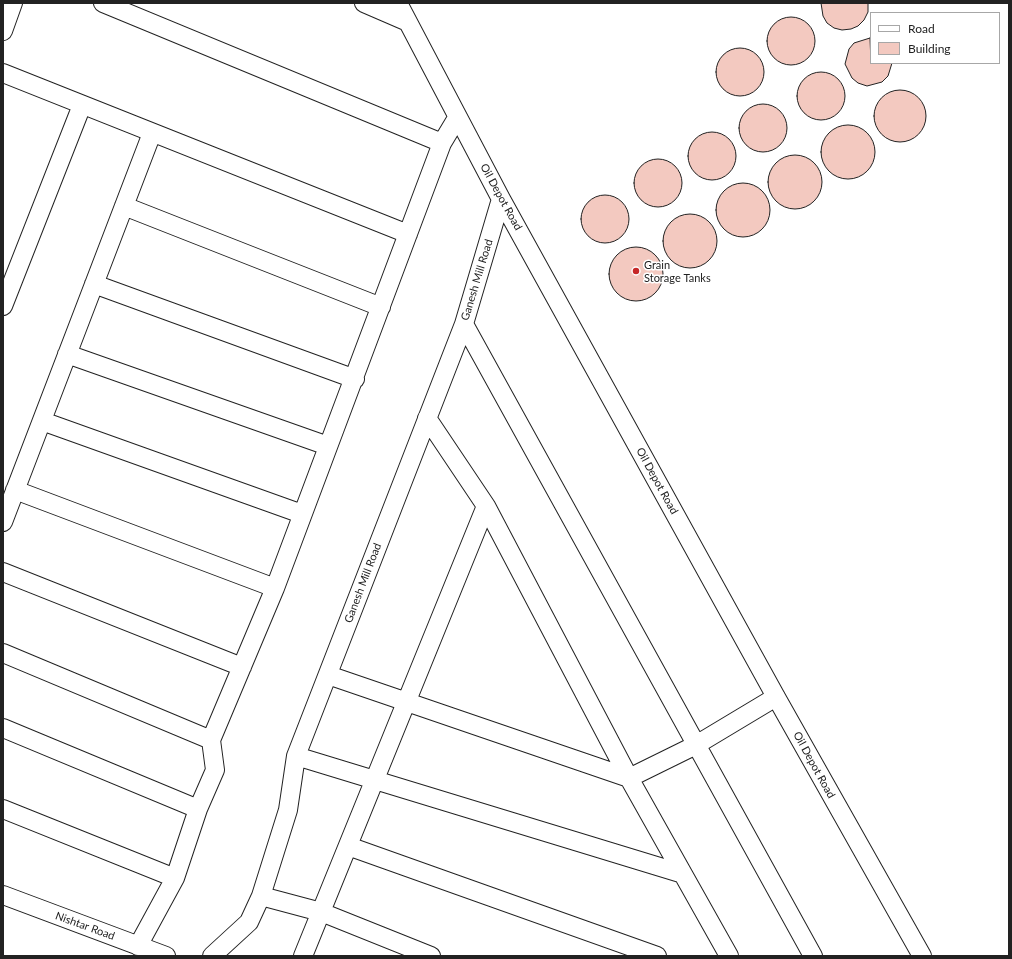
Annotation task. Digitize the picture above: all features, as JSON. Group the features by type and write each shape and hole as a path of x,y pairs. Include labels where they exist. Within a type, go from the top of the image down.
{"street":[{"path":"3,31 13,3"},
{"path":"103,3 442,143"},
{"path":"364,3 408,22"},
{"name":"Oil Depot Road","path":"398,3 457,118 501,199 776,697 922,956"},
{"path":"3,73 408,234"},
{"path":"3,306 82,105"},
{"path":"138,946 175,878 198,809 215,770 211,740 275,588 442,143 457,118"},
{"path":"3,522 152,132"},
{"name":"Ganesh Mill Road","path":"212,956 249,922 261,896 288,810 296,756 464,324 501,199"},
{"path":"124,206 381,306"},
{"path":"94,284 354,379"},
{"path":"464,324 813,956"},
{"path":"67,354 328,446"},
{"path":"427,418 486,506 629,778 729,956"},
{"path":"42,421 302,514"},
{"path":"16,490 275,588"},
{"path":"303,956 486,506"},
{"path":"3,572 242,667"},
{"path":"3,653 211,740"},
{"path":"328,675 629,778 696,745 776,697"},
{"path":"3,728 198,809"},
{"path":"296,756 683,874"},
{"path":"3,809 175,878"},
{"path":"348,846 658,956"},
{"name":"Nishtar Road","path":"3,895 166,956"},
{"path":"261,896 321,912 425,955"}],"building":[{"path":"821,3 868,3 868,12 864,20 858,26 851,29 842,30 834,28 827,23 823,16"},
{"path":"791,17 800,19 808,24 813,32 815,41 813,50 808,58 800,63 791,65 782,63 774,58 769,50 767,41 769,32 774,24 782,19"},
{"path":"870,38 870,64 892,64 888,76 882,82 867,86 858,83 852,78 845,64 849,49 854,43"},
{"path":"740,48 749,50 757,55 762,63 764,72 762,81 757,89 749,94 740,96 731,94 723,89 718,81 716,72 718,63 723,55 731,50"},
{"path":"821,72 830,74 838,79 843,87 845,96 843,105 838,113 830,118 821,120 812,118 804,113 799,105 797,96 799,87 804,79 812,74"},
{"path":"895,90 905,90 919,97 926,111 926,121 919,135 905,142 895,142 885,138 878,131 874,121 874,111 878,101 885,94"},
{"path":"763,104 772,106 780,111 785,119 787,128 785,137 780,145 772,150 763,152 754,150 746,145 741,137 739,128 741,119 746,111 754,106"},
{"path":"848,125 863,130 867,133 870,137 875,152 870,167 867,171 863,174 848,179 833,174 829,171 826,167 821,152 826,137 829,133 833,130"},
{"path":"712,132 721,134 729,139 734,147 736,156 734,165 729,173 721,178 712,180 703,178 695,173 690,165 688,156 690,147 695,139 703,134"},
{"path":"795,155 810,160 814,163 817,167 822,182 817,197 814,201 810,204 795,209 780,204 776,201 773,197 768,182 773,167 776,163 780,160"},
{"path":"658,159 667,161 675,166 680,174 682,183 680,192 675,200 667,205 658,207 649,205 641,200 636,192 634,183 636,174 641,166 649,161"},
{"name":"Grain Storage Tanks","path":"743,183 758,188 762,191 765,195 770,210 765,225 762,229 758,232 743,237 728,232 724,229 721,225 716,210 721,195 724,191 728,188"},
{"name":"Grain Storage Tanks","path":"605,195 614,197 622,202 627,210 629,219 627,228 622,236 614,241 605,243 596,241 588,236 583,228 581,219 583,210 588,202 596,197"},
{"name":"Grain Storage Tanks","path":"690,214 700,216 709,222 715,231 717,241 715,251 709,260 700,266 690,268 680,266 671,260 665,251 663,241 665,231 671,222 680,216"},
{"name":"Grain Storage Tanks","path":"636,247 646,249 655,255 661,264 663,274 661,284 655,293 646,299 636,301 626,299 617,293 611,284 609,274 611,264 617,255 626,249"}],"place":[{"name":"Grain Storage Tanks","path":"636,271"}]}
